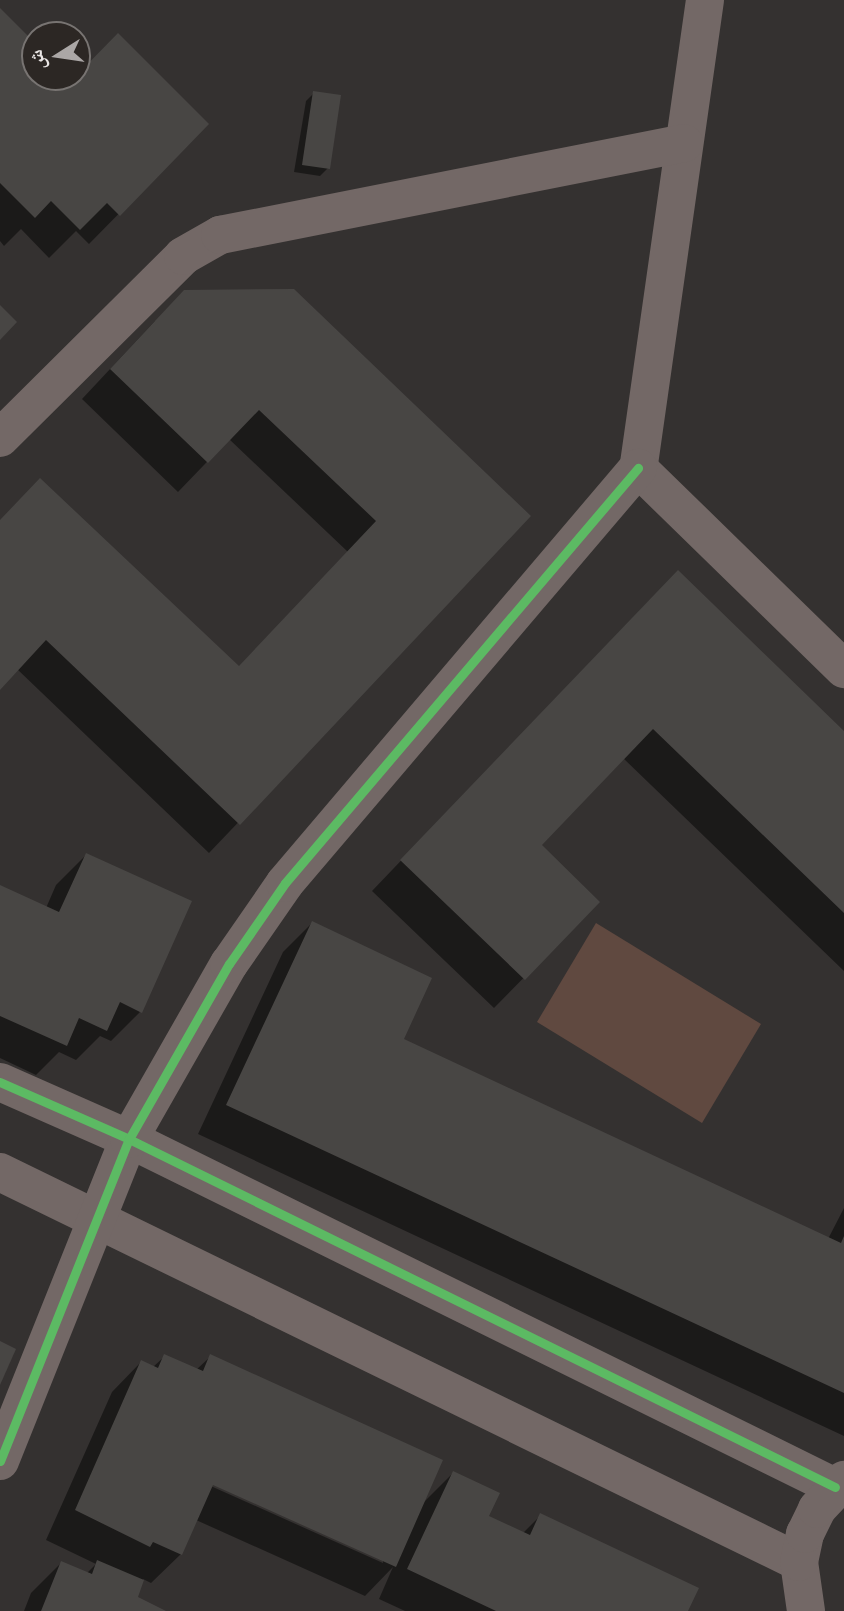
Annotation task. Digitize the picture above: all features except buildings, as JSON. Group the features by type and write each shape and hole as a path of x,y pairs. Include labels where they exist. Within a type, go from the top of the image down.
{"street":[{"path":"0,1461 100,1219 129,1139 181,1041 285,884 638,468 705,0"},
{"path":"0,439 183,256 220,235 684,143"},
{"path":"638,468 844,669"},
{"path":"0,1082 129,1139 839,1484 817,1509 799,1562 806,1611"},
{"path":"0,1172 799,1562"}],"shaded area":[{"path":"596,923 761,1024 702,1123 537,1022"}],"cycle path":[{"path":"0,1461 129,1139 229,964 285,883 638,468"},
{"path":"0,1082 129,1139 835,1487"}]}
